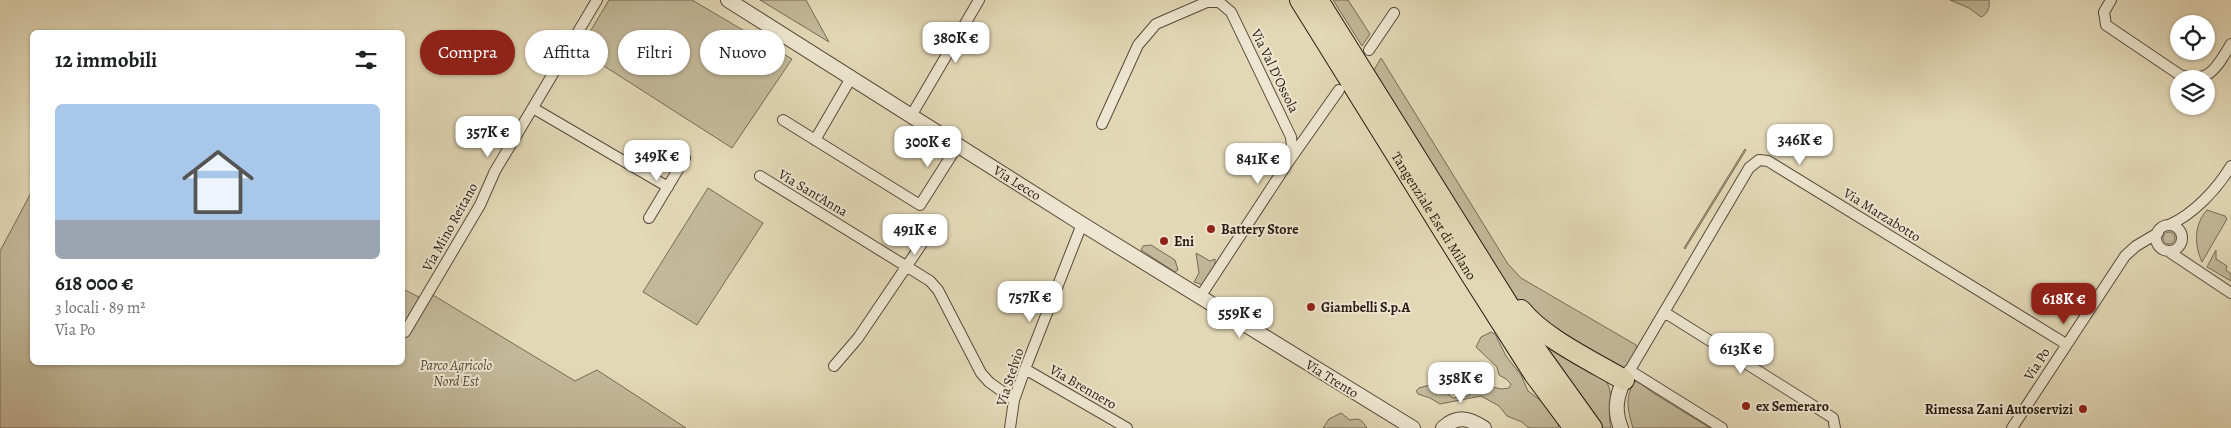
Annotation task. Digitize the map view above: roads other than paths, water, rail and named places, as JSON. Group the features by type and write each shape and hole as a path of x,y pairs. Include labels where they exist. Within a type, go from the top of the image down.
{"highway":[{"name":"Tangenziale Est di Milano","path":"1300,0 1470,275 1534,374 1571,424"},
{"name":"Tangenziale Est di Milano","path":"1318,0 1539,354 1592,428"},
{"path":"1456,222 1529,319 1549,335 1626,375"}],"street":[{"name":"Via Mino Reitano","path":"405,330 480,205 495,170 597,0"},
{"name":"Via Lecco","path":"728,0 1082,224"},
{"path":"911,116 979,0"},
{"path":"2111,0 2104,12 2106,25 2180,75 2191,79 2202,78 2210,74 2231,44"},
{"name":"Via Val D'Ossola","path":"1102,124 1138,45 1146,33 1165,19 1207,2 1219,2 1231,12 1291,137 1292,147 1289,161"},
{"path":"1369,50 1394,13"},
{"path":"815,140 851,78"},
{"path":"1200,297 1289,161 1339,90"},
{"path":"533,108 668,188"},
{"path":"783,120 920,205 958,145"},
{"path":"649,218 685,158"},
{"name":"Via Marzabotto","path":"1626,375 1751,164 1755,161 1764,160 2066,344"},
{"path":"2164,249 2156,238 2160,229 2188,213 2222,180 2231,166"},
{"name":"Via Sant'Anna","path":"760,176 930,282 938,290 981,373 999,390 1014,400"},
{"path":"2164,249 2178,248 2184,219 2188,213"},
{"name":"Via Trento","path":"1082,224 1413,428"},
{"name":"Via Stelvio","path":"1010,428 1014,400 1082,224"},
{"path":"2169,225 2177,228 2182,236 2185,255 2196,270"},
{"name":"Via Po","path":"2012,428 2125,256 2158,233"},
{"path":"834,366 858,338 923,242"},
{"path":"2140,244 2147,243 2164,249 2231,293"},
{"path":"1664,312 1833,418 1835,428"},
{"name":"Via Brennero","path":"1025,369 1127,428"},
{"path":"1621,428 1616,407 1626,375 1722,428"},
{"path":"1443,428 1451,421 1460,418 1472,421 1484,428"}],"place":[{"name":"Battery Store","path":"1211,229"},
{"name":"Eni","path":"1164,241"},
{"name":"Giambelli S.p.A","path":"1311,307"},
{"name":"ex Semeraro","path":"1746,406"},
{"name":"Rimessa Zani Autoservizi","path":"2083,409"}],"park label":[{"name":"Parco Agricolo Nord Est","path":"456,374"}]}
